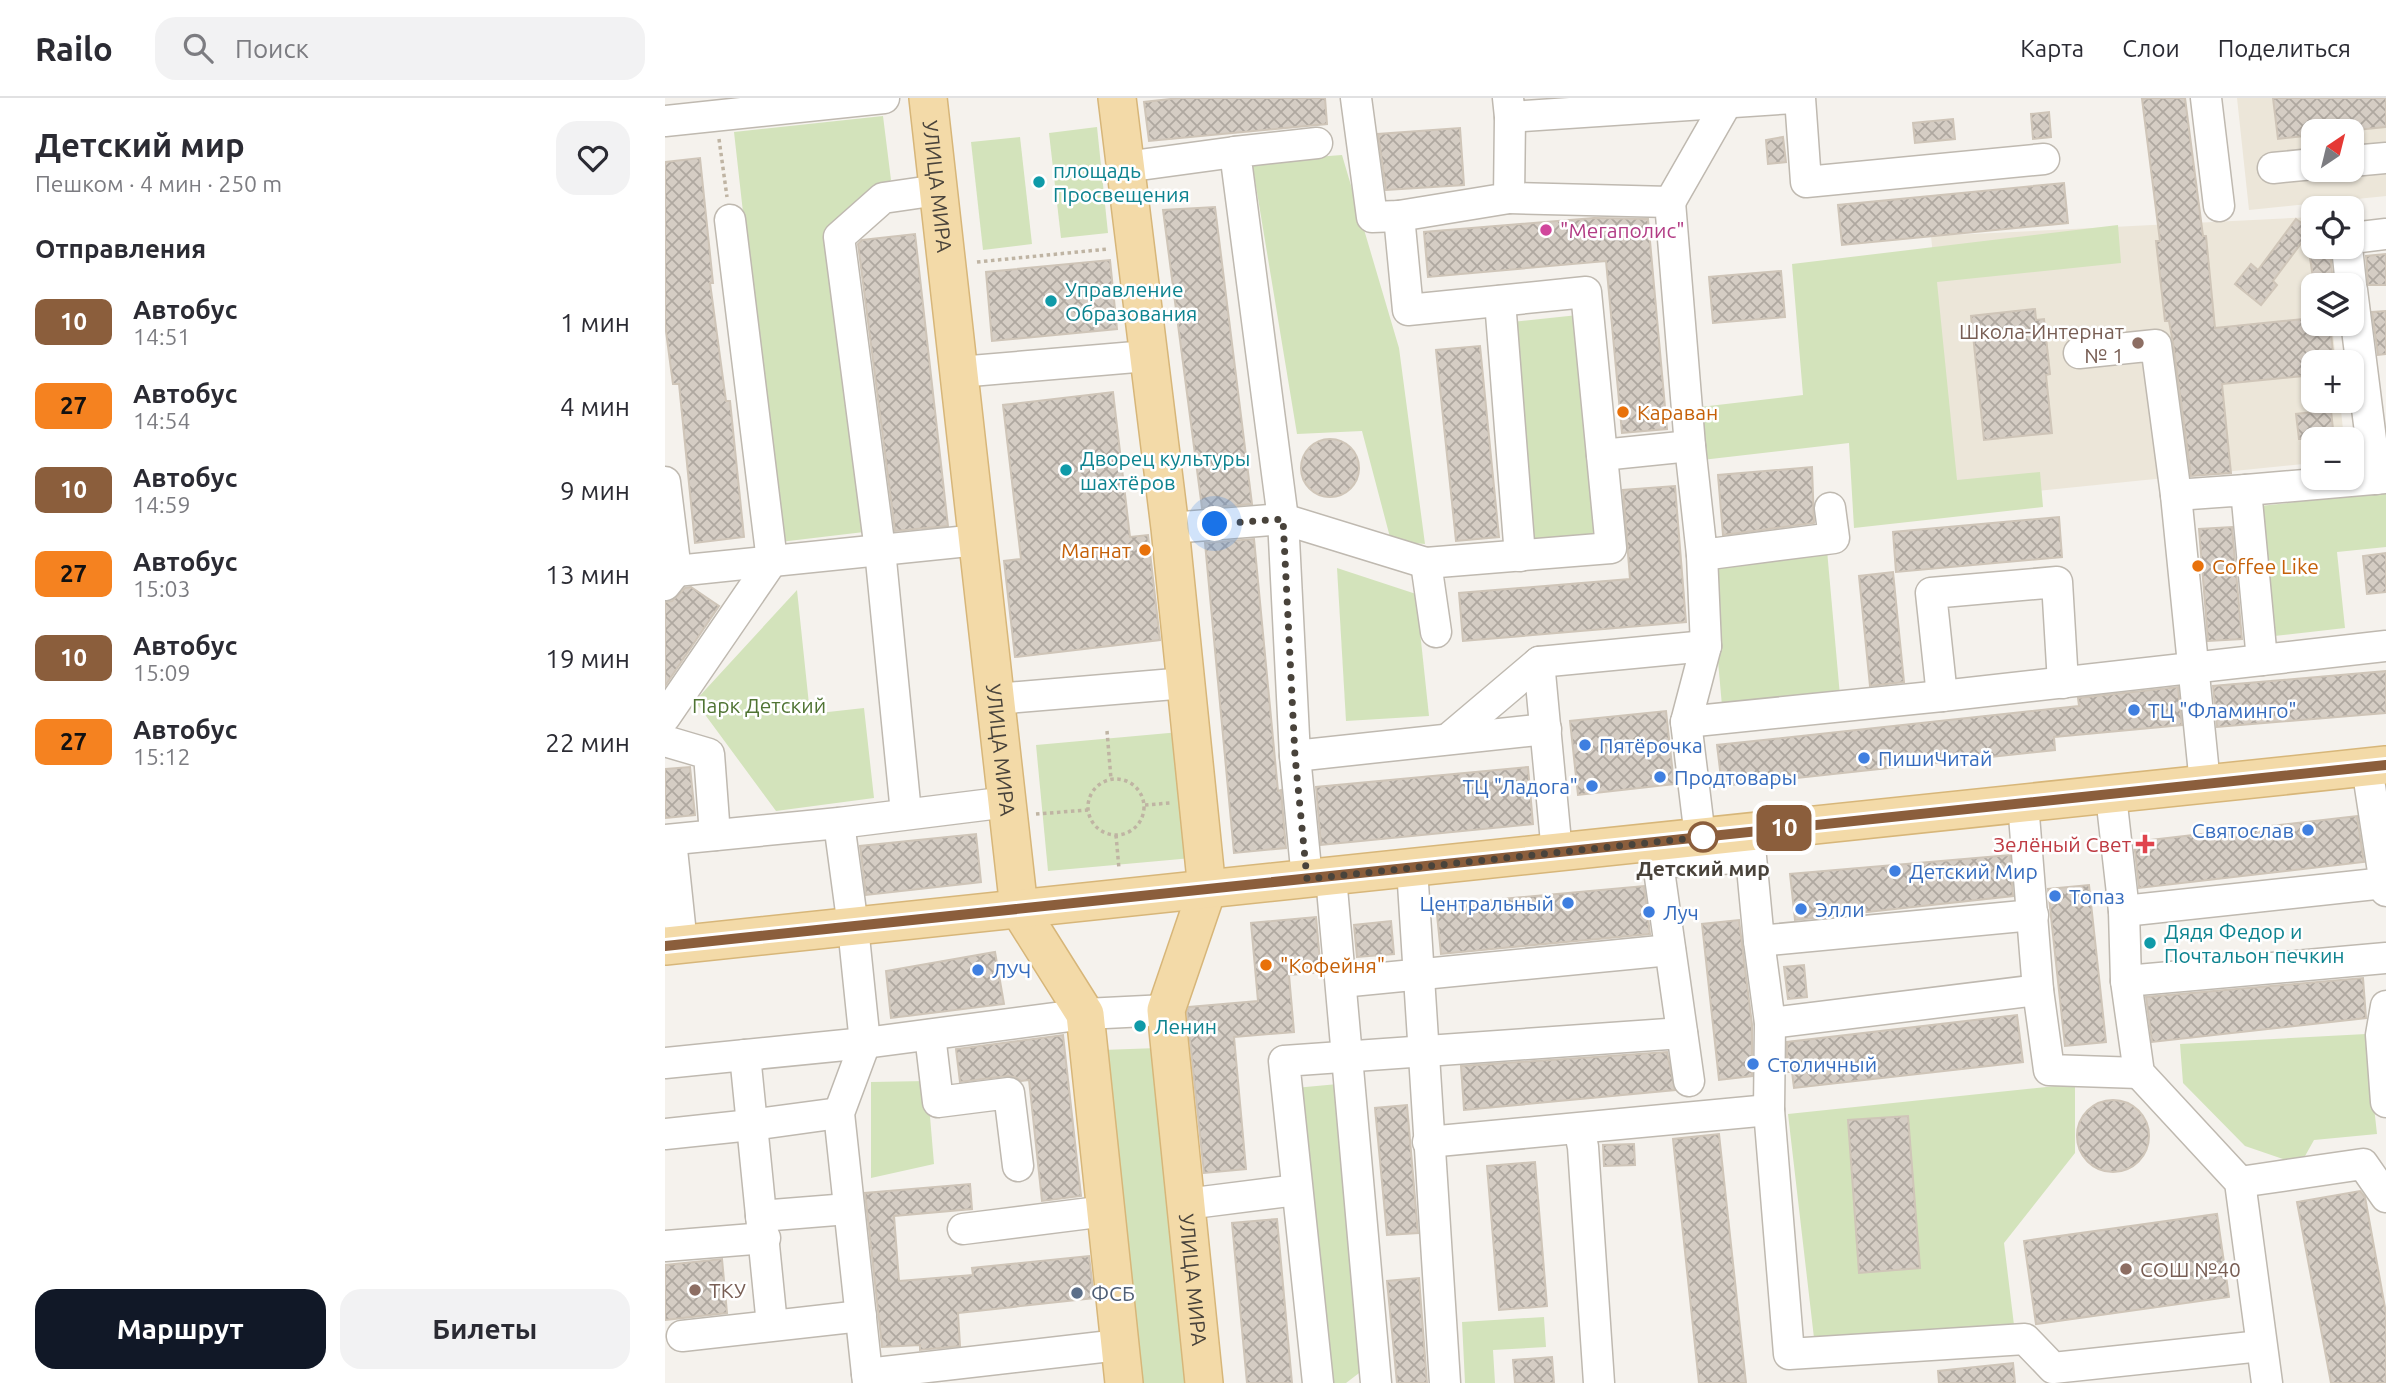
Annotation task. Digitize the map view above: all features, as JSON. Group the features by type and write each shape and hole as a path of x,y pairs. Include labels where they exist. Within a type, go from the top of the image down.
{"main road":[{"name":"УЛИЦА МИРА","path":"928,98 1019,909 1085,1014 1124,1383"},
{"name":"УЛИЦА МИРА","path":"1117,98 1170,528 1207,890 1166,1010 1204,1383"},
{"path":"673,945 1557,853 1656,853 1700,837 1749,845 2023,803 2111,796 2376,766"}],"street":[{"path":"665,121 706,110 884,98"},
{"path":"1356,98 1372,217 1399,216 1509,198 1670,202"},
{"path":"1509,198 1509,108 1794,98"},
{"path":"1800,98 1806,183 2044,159"},
{"path":"2206,98 2219,206"},
{"path":"1700,837 1686,722 1706,646 1702,555 1690,446 1670,202 1726,101"},
{"path":"1125,167 1317,143"},
{"path":"1235,152 1283,519 1295,756 1341,982 1376,1383"},
{"path":"2364,160 2386,158"},
{"path":"2273,168 2301,165"},
{"path":"906,813 880,550 839,237 883,198 938,190"},
{"path":"1170,528 1283,519 1426,563 1611,548 1586,292 1408,310 1399,216"},
{"path":"665,717 772,561 730,220"},
{"path":"2364,237 2386,234"},
{"path":"1500,301 1520,556"},
{"path":"2176,495 2381,478 2359,336"},
{"path":"2079,353 2157,345 2176,495 2205,784"},
{"path":"959,372 1147,356"},
{"path":"1602,455 1690,446"},
{"path":"665,482 670,578 772,561 978,540"},
{"path":"2246,490 2262,660"},
{"path":"1702,555 1834,538 1830,508"},
{"path":"1426,563 1436,632"},
{"path":"1942,696 1931,593 2057,582 2063,683"},
{"path":"1448,739 1539,662 1706,646"},
{"path":"1686,722 2386,646"},
{"path":"1539,662 1557,853"},
{"path":"996,699 1186,683"},
{"path":"1295,756 1546,729"},
{"path":"665,741 709,754 715,835"},
{"path":"2123,911 2385,887 2376,766"},
{"path":"2111,796 2123,911 2126,981 2139,1073 2240,1182 2267,1383"},
{"path":"2023,803 2038,990 2049,1070 2139,1073"},
{"path":"673,945 668,840 839,824 906,813 1009,809"},
{"path":"839,824 865,1043 839,1113 867,1379 1119,1345"},
{"path":"1689,1081 1656,853 1749,845 1770,1023 1769,1110 1789,1354 2025,1339 2053,1368 2261,1346"},
{"path":"1412,868 1445,1383"},
{"path":"1759,941 2033,915"},
{"path":"1341,982 1670,950"},
{"path":"2126,981 2386,958"},
{"path":"1770,1023 2038,990"},
{"path":"665,1063 865,1043 1085,1014 1166,1010"},
{"path":"2384,1025 2386,1102"},
{"path":"1318,1383 1284,1061 1682,1033"},
{"path":"930,1035 938,1102 1009,1093 1018,1166"},
{"path":"745,1055 772,1325"},
{"path":"1428,1143 1769,1110"},
{"path":"665,1134 839,1113"},
{"path":"1579,1129 1583,1147 1599,1383"},
{"path":"2240,1182 2363,1164 2386,1197"},
{"path":"1186,1204 1297,1190"},
{"path":"665,1246 848,1209"},
{"path":"963,1229 1105,1210"},
{"path":"682,1336 861,1316"}],"path":[{"path":"706,110 730,220"},
{"path":"947,265 1135,246"},
{"path":"1107,731 1111,779"},
{"path":"1111,779 1124,779 1138,788 1145,805 1139,824 1126,833 1108,834 1095,825 1088,810 1093,791 1111,779"},
{"path":"1009,809 1088,810"}],"shaded area":[{"path":"2237,98 2386,98 2386,196 2364,198 2364,196 2301,196 2301,205 2249,210"},
{"name":"Школа-Интернат № 1","path":"2301,218 2301,259 2325,259 2327,273 2301,273 2301,336 2333,336 2335,350 2301,350 2301,413 2341,413 2343,427 2301,427 2301,464 1958,499 1931,236"}],"green space":[{"path":"883,116 891,180 831,233 864,532 780,542 734,132"},
{"path":"1097,127 1108,233 1061,238 1049,133"},
{"path":"1020,137 1032,244 983,250 971,142"},
{"path":"1342,155 1399,348 1425,544 1391,541 1362,431 1297,434 1252,162"},
{"path":"2118,225 2121,263 1937,282 1957,480 2040,472 2043,507 1854,528 1849,443 1702,460 1700,407 1803,395 1792,264"},
{"path":"1578,315 1600,536 1535,542 1512,322"},
{"path":"2386,492 2386,547 2337,552 2345,628 2265,637 2251,507"},
{"path":"1827,550 1840,696 1722,706 1709,560"},
{"path":"1337,568 1416,594 1429,716 1346,721"},
{"name":"Парк Детский","path":"797,590 810,714 864,708 874,798 776,811 695,701"},
{"path":"1180,732 1192,858 1048,871 1036,745"},
{"path":"2366,1034 2377,1134 2314,1140 2300,1165 2245,1146 2183,1083 2180,1044"},
{"path":"1158,1048 1190,1383 1135,1383 1102,1050"},
{"path":"927,1081 934,1164 871,1178 871,1082"},
{"path":"1338,1084 1367,1367 1346,1383 1325,1383 1295,1088"},
{"path":"2075,1084 2075,1153 2004,1243 2014,1325 1814,1338 1788,1114"},
{"path":"1544,1317 1546,1347 1493,1350 1495,1383 1465,1383 1462,1322"}],"building":[{"path":"1179,98 1325,98 1327,124 1149,141 1144,102"},
{"path":"2185,98 2203,236 2206,236 2215,328 2301,319 2301,336 2331,336 2333,350 2301,350 2301,376 2222,384 2231,473 2191,476 2173,343 2169,321 2165,321 2156,241 2160,241 2142,99"},
{"path":"2273,98 2386,98 2386,127 2364,129 2364,119 2301,119 2301,136 2278,139"},
{"path":"2049,112 2051,137 2033,139 2031,114"},
{"path":"1953,119 1955,139 1915,143 1913,123"},
{"path":"1460,128 1464,185 1386,190 1378,134"},
{"path":"1783,137 1786,162 1768,164 1766,140"},
{"path":"700,158 713,283 710,283 726,401 730,401 744,537 695,543 679,384 673,384 665,324 665,162"},
{"path":"2064,183 2068,223 1842,245 1838,205"},
{"path":"1215,207 1252,504 1202,508 1163,210"},
{"path":"1594,218 1648,219 1667,429 1622,433 1606,261 1428,277 1424,232"},
{"path":"2296,219 2301,223 2301,243 2273,281 2277,285 2261,305 2235,284 2251,264 2258,270"},
{"path":"915,234 948,526 895,531 858,244 862,240"},
{"path":"2386,254 2386,285 2368,285 2366,256"},
{"path":"2310,259 2331,259 2332,273 2312,273"},
{"name":"Управление Образования","path":"1110,260 1117,329 992,341 986,272"},
{"path":"1781,271 1785,317 1713,323 1709,277"},
{"path":"2035,309 2036,320 2044,319 2050,374 2046,375 2052,433 1984,440 1971,316"},
{"path":"2386,311 2386,354 2378,355 2372,312"},
{"path":"1480,346 1499,537 1456,541 1436,350"},
{"name":"Дворец культуры шахтёров","path":"1113,392 1130,537 1148,535 1160,640 1015,657 1004,561 1021,559 1003,405"},
{"path":"2331,413 2333,427 2301,427 2299,439 2296,414"},
{"path":"1330,439 1341,441 1354,452 1359,468 1357,479 1346,492 1330,497 1319,495 1306,484 1301,468 1303,457 1314,444"},
{"path":"1812,467 1814,523 1723,535 1718,475"},
{"path":"1675,486 1686,622 1463,641 1459,593 1630,579 1623,490"},
{"path":"2059,517 2062,557 1896,572 1893,532"},
{"path":"2232,527 2242,639 2208,641 2199,529"},
{"path":"1254,539 1286,848 1234,853 1205,543"},
{"path":"2386,553 2386,592 2367,594 2363,556"},
{"path":"1893,572 1904,682 1870,686 1859,576"},
{"path":"691,587 719,606 665,686 665,602 672,601 685,588"},
{"path":"2386,671 2386,713 2217,727 2213,686"},
{"path":"2178,687 2182,725 2054,737 2055,750 1722,786 1717,745 2079,706 2078,698"},
{"path":"1666,711 1674,784 1578,795 1570,721"},
{"path":"690,767 695,815 665,818 665,769"},
{"path":"1528,767 1533,824 1321,845 1316,787"},
{"path":"2357,816 2364,862 2139,888 2134,842"},
{"path":"976,834 981,882 866,895 860,846"},
{"path":"2010,855 2013,896 1795,920 1790,874"},
{"path":"2089,885 2106,1042 2065,1046 2048,889"},
{"path":"1644,886 1650,934 1441,954 1436,905"},
{"path":"1316,917 1321,972 1289,975 1294,1032 1234,1037 1246,1169 1204,1173 1187,1012 1189,1007 1258,1001 1251,923"},
{"path":"1739,920 1752,1024 1752,1076 1719,1080 1702,924"},
{"path":"1391,921 1394,954 1357,957 1354,925"},
{"path":"995,952 1004,1004 891,1018 886,971"},
{"path":"1804,965 1807,997 1788,999 1784,967"},
{"path":"2363,978 2366,1018 2152,1042 2146,997"},
{"path":"2017,1015 2023,1062 1794,1088 1792,1072 1787,1072 1787,1042"},
{"path":"1063,1035 1081,1196 1042,1201 1029,1080 1021,1081 1007,1076 960,1082 956,1049"},
{"path":"1667,1052 1675,1090 1464,1110 1461,1066"},
{"path":"2113,1100 2133,1106 2143,1116 2149,1136 2143,1156 2133,1166 2113,1172 2093,1166 2083,1156 2077,1136 2083,1116 2093,1106"},
{"path":"1407,1105 1418,1233 1387,1235 1375,1108"},
{"path":"1908,1116 1920,1268 1859,1273 1848,1120"},
{"path":"1719,1134 1746,1383 1699,1383 1673,1139"},
{"path":"1634,1144 1635,1165 1604,1166 1603,1145"},
{"path":"1535,1162 1547,1306 1499,1310 1487,1166"},
{"path":"970,1184 972,1209 894,1216 899,1281 973,1275 972,1268 1089,1256 1094,1298 958,1313 960,1346 920,1350 920,1345 882,1347 865,1193"},
{"path":"2360,1191 2365,1197 2386,1313 2386,1383 2331,1383 2297,1202"},
{"name":"СОШ №40","path":"2217,1214 2229,1297 2036,1324 2024,1241"},
{"path":"1277,1219 1292,1383 1247,1383 1232,1223"},
{"name":"ТКУ","path":"722,1259 727,1313 665,1320 665,1265"},
{"path":"1419,1278 1427,1383 1397,1383 1387,1281"},
{"path":"1552,1357 1554,1383 1515,1383 1513,1360"},
{"path":"2013,1363 2015,1383 1939,1383 1938,1371"}],"bus line":[{"name":"10","path":"665,946 2386,765"}],"place":[{"name":"площадь Просвещения","path":"1039,182"},
{"name":"\"Мегаполис\"","path":"1546,230"},
{"name":"Управление Образования","path":"1051,301"},
{"name":"Школа-Интернат № 1","path":"2138,343"},
{"name":"Караван","path":"1623,412"},
{"name":"Дворец культуры шахтёров","path":"1066,470"},
{"name":"Магнат","path":"1145,550"},
{"name":"Coffee Like","path":"2198,566"},
{"name":"ТЦ \"Фламинго\"","path":"2134,710"},
{"name":"Пятёрочка","path":"1585,745"},
{"name":"ПишиЧитай","path":"1864,758"},
{"name":"Продтовары","path":"1660,777"},
{"name":"ТЦ \"Ладога\"","path":"1592,786"},
{"name":"Святослав","path":"2308,830"},
{"name":"Детский мир","path":"1703,837"},
{"name":"Зелёный Свет","path":"2145,844"},
{"name":"Детский Мир","path":"1895,871"},
{"name":"Топаз","path":"2055,896"},
{"name":"Центральный","path":"1568,903"},
{"name":"Элли","path":"1801,909"},
{"name":"Луч","path":"1649,912"},
{"name":"Дядя Федор и Почтальон печкин","path":"2150,943"},
{"name":"\"Кофейня\"","path":"1266,965"},
{"name":"ЛУЧ","path":"978,970"},
{"name":"Ленин","path":"1140,1026"},
{"name":"Столичный","path":"1753,1064"},
{"name":"СОШ №40","path":"2126,1269"},
{"name":"ТКУ","path":"695,1290"},
{"name":"ФСБ","path":"1077,1293"}],"route":[{"path":"1215,524 1283,519 1295,756 1307,879 1703,837"}]}
